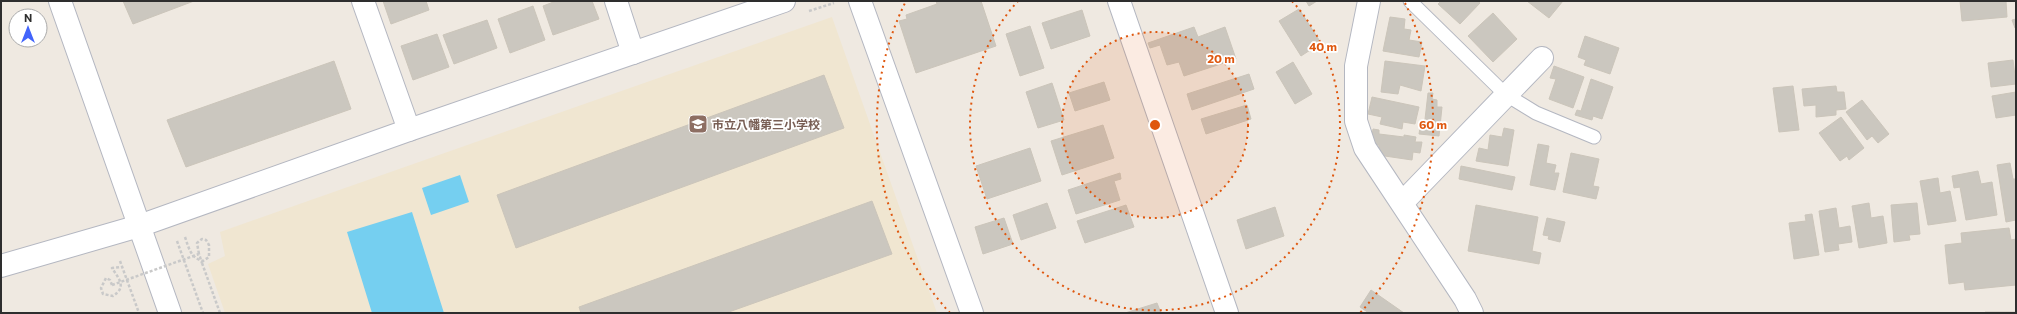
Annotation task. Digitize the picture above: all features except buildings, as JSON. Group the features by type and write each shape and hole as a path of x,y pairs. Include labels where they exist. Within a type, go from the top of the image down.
{"street":[{"path":"60,1 170,313"},
{"path":"363,1 409,130"},
{"path":"616,1 633,53"},
{"path":"1,266 139,226 409,130 784,1"},
{"path":"860,1 972,313"},
{"path":"1119,1 1227,313"},
{"path":"1369,1 1356,66 1356,121 1364,148 1402,203 1472,313"},
{"path":"1402,203 1505,94 1542,58"}],"lane":[{"path":"1410,1 1505,94 1536,113 1594,138"}],"path":[{"path":"187,243 190,252 196,259 203,261 209,257 209,246 206,240 202,239 197,243 197,248 199,254 202,263 220,313"},
{"path":"122,267 112,268 119,279 121,287 119,292 113,296 103,294 101,288 106,278 110,280 112,285 199,254"}],"shaded area":[{"name":"市立八幡第三小学校","path":"832,17 937,313 225,313 208,264 225,256 220,232"}],"water":[{"path":"460,175 469,202 431,215 422,188"},
{"path":"412,212 444,313 372,313 347,232"}],"place":[{"name":"市立八幡第三小学校","path":"698,124"}]}
